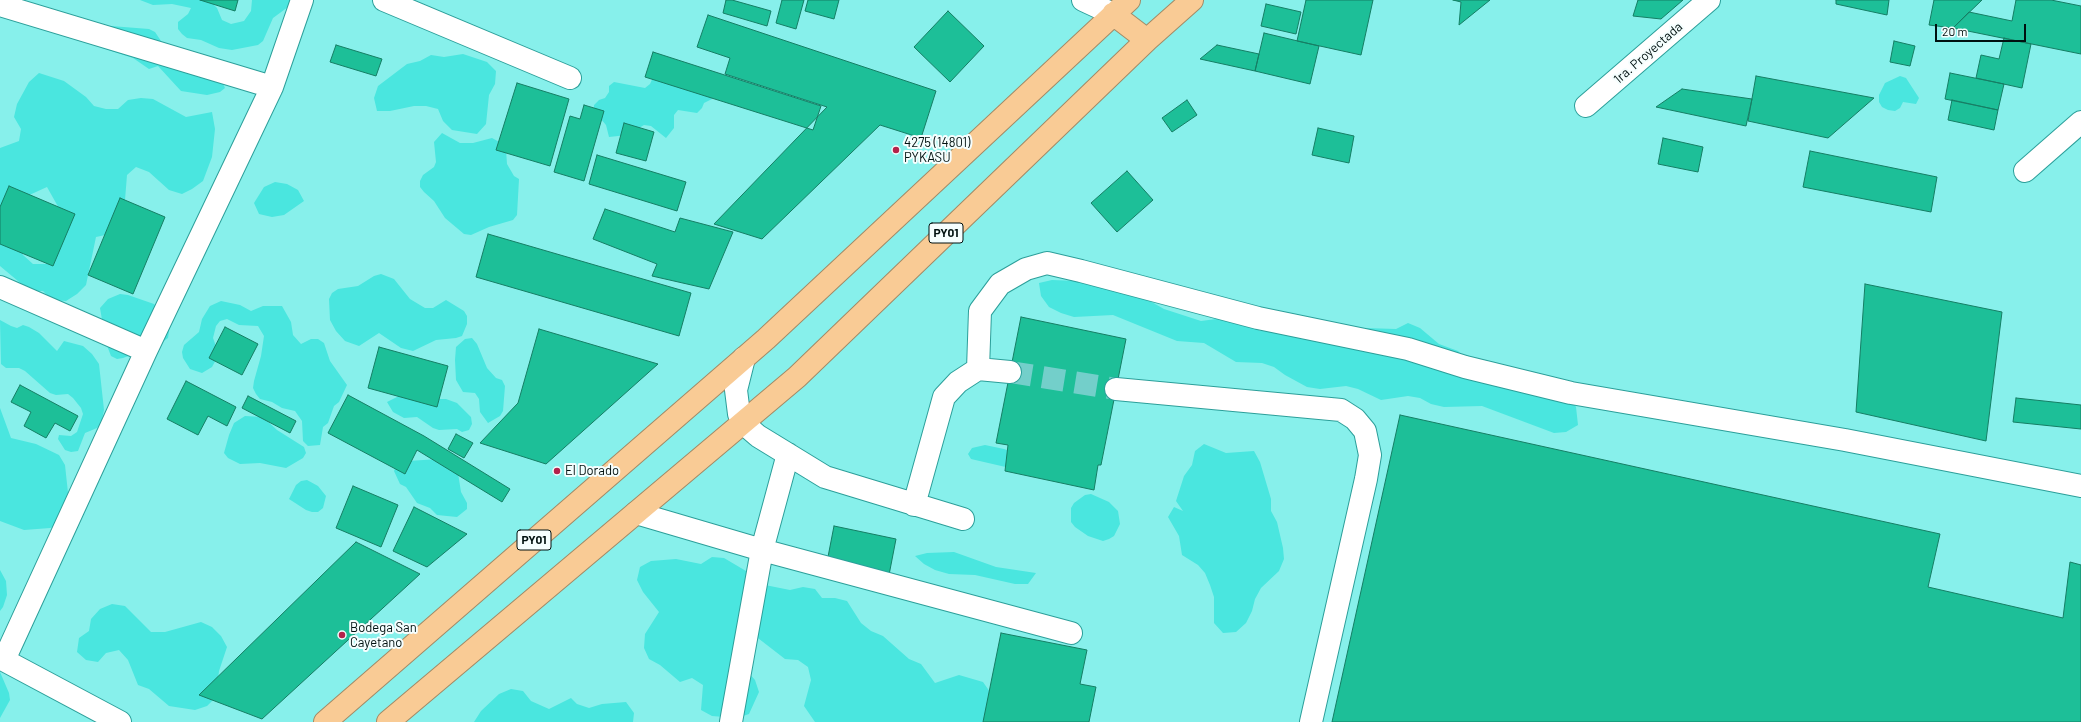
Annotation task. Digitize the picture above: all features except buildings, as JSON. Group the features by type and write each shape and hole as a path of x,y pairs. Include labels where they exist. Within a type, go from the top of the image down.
{"highway":[{"name":"PY01","path":"325,722 744,358 1129,0"},
{"name":"PY01","path":"388,722 797,377 1147,40 1192,0"},
{"path":"1113,14 1147,40"}],"street":[{"path":"120,722 2,659 146,351 272,87 302,0"},
{"path":"384,0 570,78"},
{"path":"1083,0 1113,14"},
{"name":"1ra. Proyectada","path":"1586,106 1709,0"},
{"path":"0,5 272,87"},
{"path":"2025,171 2081,122"},
{"path":"978,368 980,311 1000,284 1026,269 1047,263 1097,274 1258,318 1408,349 1465,367 1571,393 1845,440 2081,486"},
{"path":"0,287 146,351"},
{"path":"744,358 736,390 739,414 743,423 758,436 825,478 963,519"},
{"path":"914,505 944,397 958,382 978,368 1010,372"},
{"path":"1116,389 1341,410 1354,419 1365,431 1370,455 1366,479 1311,722"},
{"path":"731,722 762,550 788,454"},
{"path":"636,513 762,550 1071,633"}],"shaded area":[{"path":"140,0 209,0 217,8 222,20 231,24 244,21 251,11 252,0 293,0 288,7 273,18 263,41 258,45 232,50 219,48 201,40 187,38 182,34 178,29 178,22 188,14 191,8 172,4 153,5"},
{"path":"111,26 149,29 155,32 173,59 220,77 225,88 220,92 207,95 181,91 158,66 149,69 133,58 102,48 98,43 104,27"},
{"path":"463,54 487,62 496,71 495,84 489,95 486,124 477,134 452,130 443,121 438,109 426,106 414,106 390,111 377,111 374,98 378,86 407,64 420,61 431,55 444,57"},
{"path":"39,73 64,81 86,97 94,106 106,109 118,109 128,100 141,98 153,99 186,117 212,112 215,129 212,157 203,181 192,189 182,194 169,190 149,172 136,167 127,175 125,200 119,224 110,234 96,237 86,285 77,294 66,301 52,300 43,291 30,291 0,266 0,148 19,141 21,129 14,117 17,104 29,82","holes":["47,187 65,219 67,232 46,264 33,264 23,255 4,219 5,206"]},
{"path":"655,73 712,85 712,99 704,103 702,108 697,113 678,110 674,115 674,128 666,138 651,126 644,125 627,135 609,137 606,125 594,111 594,105 599,100 605,98 609,92 609,86 614,82 645,88 650,84"},
{"path":"1900,76 1906,78 1919,98 1916,104 1903,102 1900,108 1895,111 1888,110 1882,107 1879,102 1879,95 1885,83"},
{"path":"442,133 460,143 473,143 492,138 503,144 506,150 507,164 514,176 519,179 517,215 513,220 489,227 471,235 464,234 445,218 434,201 420,187 420,181 423,175 434,167 436,162 434,142"},
{"path":"275,182 287,184 298,190 304,201 284,215 272,217 259,214 254,203 264,187"},
{"path":"381,274 394,279 410,299 425,308 433,308 446,300 464,311 467,316 467,324 462,336 436,340 413,351 401,348 379,333 359,346 345,341 336,331 330,320 329,299 332,293 338,289 358,286 374,276"},
{"path":"1052,280 1077,281 1141,296 1164,309 1201,321 1239,316 1260,331 1271,325 1396,329 1408,323 1420,328 1439,344 1458,351 1475,368 1568,396 1576,407 1578,425 1566,432 1554,433 1482,406 1444,407 1431,404 1420,398 1408,396 1381,400 1358,389 1346,386 1320,389 1307,387 1274,367 1262,363 1236,362 1204,343 1177,341 1113,315 1074,317 1061,313 1049,307 1041,296 1039,283"},
{"path":"120,294 128,295 154,304 170,325 168,338 158,345 123,358 117,359 111,356 106,343 100,308 108,299"},
{"path":"221,301 240,305 251,311 263,306 282,306 291,322 293,335 301,344 311,339 318,339 324,343 330,361 347,385 339,402 334,406 328,423 323,427 320,445 308,446 303,441 302,421 295,411 282,408 272,402 260,399 256,394 253,388 261,356 264,336 258,326 239,325 227,319 220,321 216,326 213,338 218,356 212,367 202,373 190,369 183,358 182,352 184,345 199,332 202,319 210,306"},
{"path":"0,320 17,328 23,325 29,327 39,333 57,351 64,341 83,346 92,354 99,364 104,410 101,424 97,428 85,433 78,451 71,452 65,450 58,439 59,435 71,436 77,432 83,414 81,408 68,394 56,395 50,393 25,371 19,368 6,368 1,364"},
{"path":"472,338 477,344 487,368 496,378 502,380 505,386 503,411 500,416 488,423 480,412 479,399 475,393 463,392 456,380 456,347 465,339"},
{"path":"409,391 434,399 446,399 457,403 471,417 472,424 469,430 462,432 457,429 439,430 433,428 417,417 404,418 393,412 387,402"},
{"path":"0,408 11,438 36,444 59,455 65,465 69,502 62,524 50,528 24,530 0,521"},
{"path":"245,416 263,417 277,430 304,447 306,453 303,458 286,468 260,463 240,464 228,458 224,453 229,435 234,423"},
{"path":"1204,444 1226,453 1254,451 1260,462 1271,499 1271,511 1277,522 1283,548 1284,559 1279,571 1261,588 1246,623 1236,632 1223,633 1214,623 1214,597 1205,573 1198,565 1182,555 1179,536 1168,517 1174,507 1183,511 1176,501 1184,476 1192,465 1195,451"},
{"path":"985,445 1016,453 1010,468 971,459 968,454 972,448"},
{"path":"439,459 458,473 461,492 467,503 467,509 457,517 437,515 430,508 417,503 406,487 400,484 394,471 396,466 408,461"},
{"path":"307,480 318,486 326,496 323,508 318,512 306,510 289,499 296,485 301,481"},
{"path":"1091,494 1109,502 1118,511 1120,524 1114,536 1103,541 1088,536 1075,527 1071,522 1071,508 1074,503 1085,495"},
{"path":"954,552 996,567 1036,573 1028,584 1015,584 975,575 949,574 935,570 924,564 915,556 927,553"},
{"path":"712,557 724,558 746,571 765,585 790,590 803,587 815,589 822,598 835,598 847,601 861,623 871,631 883,636 909,659 921,664 935,683 959,675 983,682 990,692 992,722 815,722 804,706 811,680 808,667 798,660 785,659 754,635 738,661 755,680 759,692 749,714 737,718 712,716 701,710 703,685 692,678 680,682 660,665 649,659 644,648 645,634 659,612 643,592 637,580 640,567 651,561 676,559 701,564"},
{"path":"0,570 6,581 7,595 0,611"},
{"path":"112,604 125,606 151,632 165,632 201,622 212,627 221,636 227,647 219,671 216,697 207,706 195,710 169,706 149,689 138,685 128,660 119,650 106,653 98,662 86,660 77,652 79,638 89,631 91,619 100,609"},
{"path":"0,672 9,693 10,700 0,718"},
{"path":"511,689 523,691 531,701 549,709 571,698 577,704 589,708 602,704 626,702 634,713 633,722 474,722 481,711 499,694"}],"tunnel":[{"path":"1010,372 1116,389"}],"place":[{"name":"4275 (14801) PYKASU","path":"896,150"},
{"name":"El Dorado","path":"557,471"},
{"name":"Bodega San Cayetano","path":"342,635"}]}
